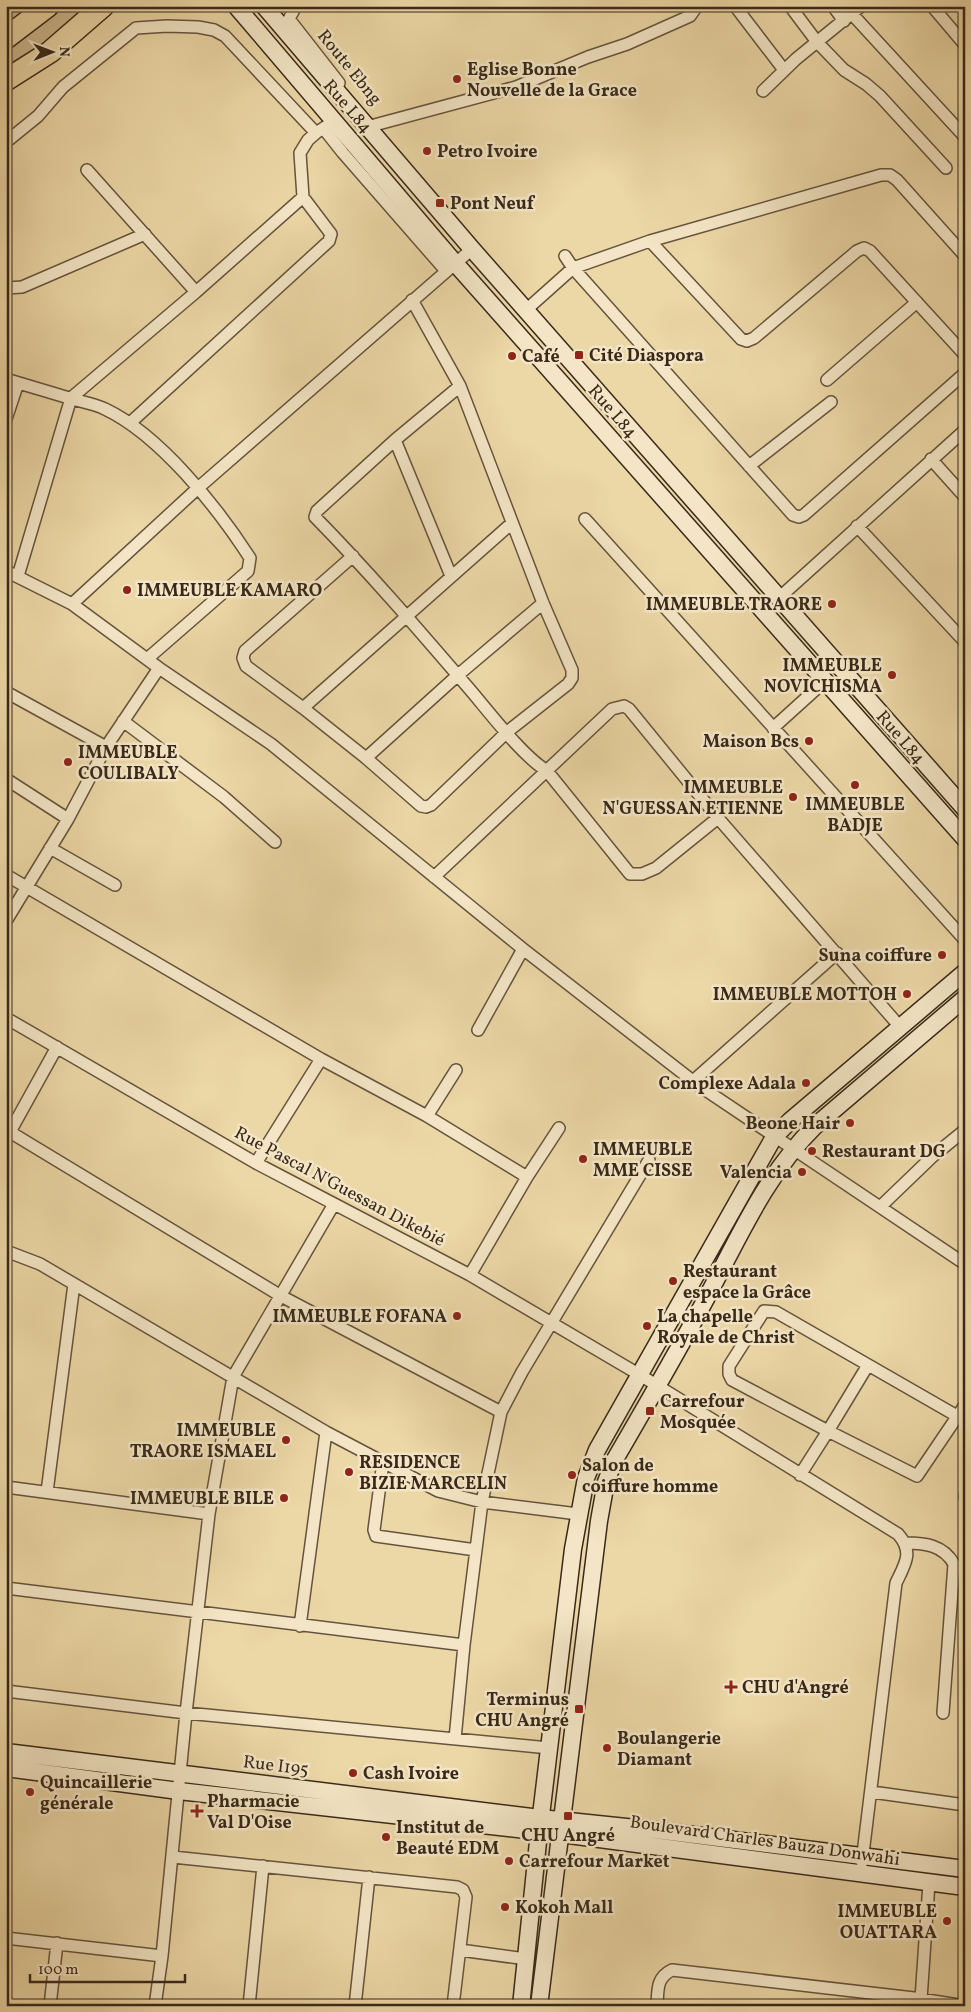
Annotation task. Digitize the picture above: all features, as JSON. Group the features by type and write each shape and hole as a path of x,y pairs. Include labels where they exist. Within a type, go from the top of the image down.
{"highway":[{"path":"6,38 48,6"},
{"path":"6,80 50,52 103,6"}],"main road":[{"name":"Rue L84","path":"236,6 325,128 742,587 965,839"},
{"name":"Rue L84","path":"264,6 371,126 472,249 965,809"},
{"path":"742,587 758,573"},
{"path":"521,2006 540,1825 573,1549 586,1478 597,1450 774,1137 791,1120 965,972"},
{"path":"540,2006 595,1552 606,1482 614,1461 753,1212 792,1149 815,1126 965,998"},
{"path":"573,1549 595,1552"},
{"name":"Rue I195","path":"6,1752 181,1773 540,1825"},
{"name":"Rue I195","path":"6,1768 179,1791 540,1825"},
{"path":"540,1825 561,1827"},
{"name":"Boulevard Charles Bauza Donwahi","path":"561,1827 863,1855 965,1869"},
{"name":"Boulevard Charles Bauza Donwahi","path":"561,1827 965,1887"}],"street":[{"name":"Route Ebng","path":"296,6 289,19 371,126"},
{"path":"371,126 516,87 588,57 627,44 690,16 697,6"},
{"path":"735,6 784,70"},
{"path":"790,6 817,42 844,70 880,96 946,168"},
{"path":"833,6 852,14 965,137"},
{"path":"932,6 965,45"},
{"path":"763,91 784,70 852,14"},
{"path":"6,142 38,116 63,87 136,28 167,26 198,27 214,30 226,36 325,128 308,140 300,153 303,197 331,234 329,241 130,423"},
{"path":"87,170 196,292"},
{"path":"526,310 574,268 650,241 880,175 890,175 897,180 965,256"},
{"path":"18,576 71,398 196,292 303,197"},
{"path":"6,288 22,287 145,234"},
{"path":"650,241 741,339 747,341 754,338 857,251 864,248 870,251 965,355"},
{"path":"72,604 198,488 472,249"},
{"path":"565,256 749,466 793,515 799,517 804,515 965,373"},
{"path":"354,556 245,651 242,658 246,666 366,758 421,806 426,807 431,805 507,732 568,684 572,678 572,670 543,603 460,386 412,300"},
{"path":"827,380 917,302"},
{"path":"6,379 104,408 130,423 198,488 231,528 250,558 248,571 147,659"},
{"path":"6,419 18,383"},
{"path":"460,386 395,440 317,511 315,517 354,556 507,732 539,766 547,771 630,874 642,874 656,868 718,818"},
{"path":"749,466 831,402"},
{"path":"780,597 930,459 965,430"},
{"path":"395,440 451,576"},
{"path":"930,459 965,497"},
{"path":"585,519 965,940"},
{"path":"303,708 512,523"},
{"path":"857,526 965,642"},
{"path":"6,571 72,604 159,668 271,744 523,949 693,1081 792,1149 963,1260"},
{"path":"366,758 458,675 543,603"},
{"path":"6,921 68,819 106,747 159,668"},
{"path":"773,728 825,681"},
{"path":"6,692 106,747"},
{"path":"434,877 612,709 624,706 629,709 718,818 901,1028"},
{"path":"123,721 224,797 275,842"},
{"path":"6,779 68,819"},
{"path":"50,848 115,885"},
{"path":"6,875 321,1059 427,1116 527,1177"},
{"path":"478,1030 523,949"},
{"path":"693,1081 837,953"},
{"name":"Rue Pascal N'Guessan Dikebié","path":"6,1018 256,1163 470,1275 640,1375 898,1534 906,1542"},
{"path":"57,1047 8,1136 281,1296 501,1412"},
{"path":"256,1163 321,1059"},
{"path":"427,1116 456,1070"},
{"path":"470,1275 558,1128"},
{"path":"880,1207 933,1156 965,1130"},
{"path":"454,1739 482,1502 501,1412 522,1372 649,1160"},
{"path":"155,2006 173,1857 186,1712 209,1514 233,1378 334,1204"},
{"path":"6,1251 40,1264 326,1432 438,1491 482,1502 578,1514"},
{"path":"47,1492 74,1284"},
{"path":"958,1416 776,1312 764,1311 729,1366 729,1374 732,1380 917,1476 958,1416 965,1404"},
{"path":"800,1475 868,1365"},
{"path":"300,1626 326,1432"},
{"path":"383,1462 374,1530 376,1536 476,1550"},
{"path":"6,1487 209,1514"},
{"path":"861,1873 896,1583 906,1562 906,1542 922,1543 937,1547 951,1558 954,1564 943,1712"},
{"path":"6,1588 464,1646"},
{"path":"6,1691 186,1712 549,1748"},
{"path":"872,1792 965,1805"},
{"path":"173,1857 457,1887 463,1890 466,1897 453,2006"},
{"path":"249,2006 263,1866"},
{"path":"355,2006 369,1877"},
{"path":"916,2001 929,1883"},
{"path":"6,1938 57,1942 162,1956"},
{"path":"50,2006 57,1942"},
{"path":"460,1950 526,1958"},
{"path":"657,2006 659,1984 663,1974 672,1970 965,2006"}],"shaded area":[{"path":"6,6 94,6 6,73"}],"place":[{"name":"Eglise Bonne Nouvelle de la Grace","path":"457,79"},
{"name":"Petro Ivoire","path":"427,151"},
{"name":"Pont Neuf","path":"440,203"},
{"name":"Cité Diaspora","path":"579,355"},
{"name":"Café","path":"512,356"},
{"name":"IMMEUBLE KAMARO","path":"127,590"},
{"name":"IMMEUBLE TRAORE","path":"832,604"},
{"name":"IMMEUBLE NOVICHISMA","path":"892,675"},
{"name":"Maison Bcs","path":"809,741"},
{"name":"IMMEUBLE COULIBALY","path":"68,762"},
{"name":"IMMEUBLE BADJE","path":"855,785"},
{"name":"IMMEUBLE N'GUESSAN ETIENNE","path":"793,797"},
{"name":"Suna coiffure","path":"942,955"},
{"name":"IMMEUBLE MOTTOH","path":"907,994"},
{"name":"Complexe Adala","path":"806,1083"},
{"name":"Beone Hair","path":"850,1123"},
{"name":"Restaurant DG","path":"812,1151"},
{"name":"IMMEUBLE MME CISSE","path":"583,1159"},
{"name":"Valencia","path":"802,1172"},
{"name":"Restaurant espace la Grâce","path":"673,1281"},
{"name":"IMMEUBLE FOFANA","path":"457,1316"},
{"name":"La chapelle Royale de Christ","path":"647,1326"},
{"name":"Carrefour Mosquée","path":"650,1411"},
{"name":"IMMEUBLE TRAORE ISMAEL","path":"286,1440"},
{"name":"RESIDENCE BIZIE MARCELIN","path":"349,1472"},
{"name":"Salon de coiffure homme","path":"572,1475"},
{"name":"IMMEUBLE BILE","path":"284,1498"},
{"name":"CHU d'Angré","path":"731,1687"},
{"name":"Terminus CHU Angré","path":"579,1709"},
{"name":"Boulangerie Diamant","path":"607,1748"},
{"name":"Cash Ivoire","path":"353,1773"},
{"name":"Quincaillerie générale","path":"30,1792"},
{"name":"Pharmacie Val D'Oise","path":"197,1811"},
{"name":"CHU Angré","path":"568,1816"},
{"name":"Institut de Beauté EDM","path":"386,1837"},
{"name":"Carrefour Market","path":"509,1861"},
{"name":"Kokoh Mall","path":"505,1907"},
{"name":"IMMEUBLE OUATTARA","path":"947,1921"}]}
